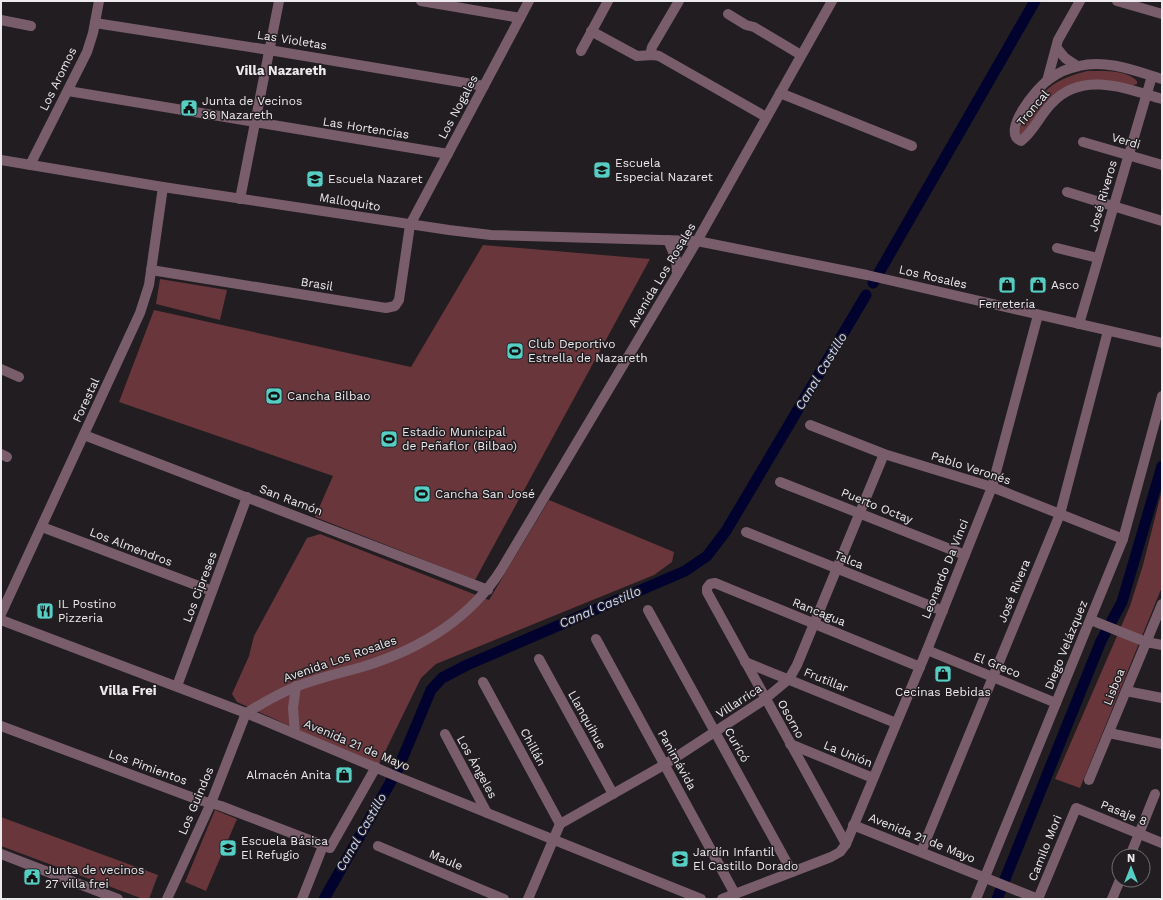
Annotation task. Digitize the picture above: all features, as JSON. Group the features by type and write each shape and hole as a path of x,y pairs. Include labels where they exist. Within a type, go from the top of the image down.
{"street":[{"name":"Los Aromos","path":"30,165 87,52 99,1"},
{"path":"240,199 279,1"},
{"path":"421,1 520,18"},
{"name":"Los Nogales","path":"410,225 529,1"},
{"path":"581,51 608,1"},
{"path":"650,55 652,47 679,1"},
{"name":"Avenida Los Rosales","path":"246,713 296,686 378,662 415,646 456,621 488,590 697,241 832,1"},
{"path":"1047,81 1062,34 1080,1"},
{"path":"1117,1 1162,14"},
{"path":"728,14 746,25 754,27 801,55"},
{"path":"1,20 31,26"},
{"name":"Las Violetas","path":"95,23 484,86"},
{"path":"591,31 637,56 659,56 766,117"},
{"path":"1057,48 1065,58 1077,66"},
{"name":"Troncal","path":"1162,79 1110,65 1077,66 1064,71 1047,81 1029,101 1014,127 1014,136 1021,141 1030,134 1052,103 1065,92 1085,84 1112,84 1162,99"},
{"name":"José Riveros","path":"1079,324 1152,76"},
{"name":"Las Hortencias","path":"68,91 448,154"},
{"path":"780,92 912,146"},
{"name":"Verdi","path":"1083,142 1162,165"},
{"name":"Malloquito","path":"1,160 163,187 410,225 491,234 697,241"},
{"name":"Forestal","path":"1,614 140,313 151,270 163,187"},
{"path":"1067,192 1162,221"},
{"name":"Brasil","path":"151,270 392,308 399,300 410,225"},
{"path":"668,240 676,259 677,275"},
{"name":"Los Rosales","path":"697,241 867,275 1162,344"},
{"path":"1057,248 1098,258"},
{"name":"Leonardo Da Vinci","path":"853,825 927,650 992,487 1038,315"},
{"name":"José Rivera","path":"921,852 1060,514 1108,331"},
{"path":"1,369 19,376"},
{"name":"Diego Velázquez","path":"976,899 988,879 1056,703 1095,621 1123,539 1162,396"},
{"name":"Pablo Veronés","path":"810,425 884,454 992,487 1123,539"},
{"name":"San Ramón","path":"84,435 488,590"},
{"name":"Villarrica","path":"560,824 664,765 765,699 789,679 797,665 884,454"},
{"name":"Puerto Octay","path":"780,482 965,555"},
{"name":"Los Cipreses","path":"176,686 247,497"},
{"name":"Los Almendros","path":"42,527 212,591"},
{"name":"Talca","path":"746,532 943,611"},
{"name":"Rancagua","path":"708,585 714,584 920,667"},
{"name":"Osorno","path":"708,585 707,592 846,844"},
{"name":"Lisboa","path":"1089,780 1162,604"},
{"name":"Curicó","path":"648,610 792,872"},
{"name":"Avenida 21 de Mayo","path":"1,620 246,713 398,777 701,899"},
{"path":"1095,621 1146,642 1162,645"},
{"name":"Panimávida","path":"596,639 735,894"},
{"name":"El Greco","path":"927,650 1056,703"},
{"name":"Llanquihue","path":"538,659 613,794"},
{"name":"Frutillar","path":"745,662 896,723"},
{"name":"Chillán","path":"483,682 560,824"},
{"path":"295,733 293,708 296,686"},
{"path":"1126,691 1162,698"},
{"name":"Los Guindos","path":"166,899 211,803 246,713"},
{"name":"Los Pimientos","path":"1,726 327,847"},
{"path":"1109,733 1162,744"},
{"name":"Los Ángeles","path":"444,734 487,813"},
{"name":"La Unión","path":"790,744 873,778"},
{"path":"302,899 327,847 376,767"},
{"path":"1133,848 1155,794"},
{"name":"Pasaje 8","path":"1076,808 1162,842"},
{"name":"Camilo Mori","path":"1038,899 1076,808"},
{"path":"528,899 552,839 560,824"},
{"name":"Avenida 21 de Mayo","path":"722,899 836,855 846,844 853,825 1038,899"},
{"name":"Maule","path":"378,846 504,899"},
{"path":"1,854 118,899"},
{"path":"1112,899 1117,888"}],"shaded area":[{"path":"1087,71 1107,71 1127,74 1137,81 1137,84 1130,86 1071,86 1026,134 1020,134 1019,130 1032,107 1046,91 1062,80"},
{"name":"Estadio Municipal de Peñaflor (Bilbao)","path":"483,245 650,259 475,580 315,517 333,476 119,402 154,310 411,367"},
{"path":"160,279 227,290 220,320 156,304"},
{"path":"1162,490 1162,587 1080,788 1055,779 1130,606 1143,565"},
{"path":"549,500 674,552 672,562 654,575 436,664 421,678 378,766 237,702 232,694 249,656 254,636 307,538 320,534 489,600"},
{"path":"215,810 237,819 206,891 185,882"},
{"path":"1,817 158,875 149,899 143,899 1,846"}],"waterway":[{"path":"873,283 1035,1"},
{"name":"Canal Castillo","path":"324,899 398,769 431,690 442,678 467,665 685,571 707,556 726,531 866,295"},
{"path":"997,899 1101,641 1122,602 1162,466"}],"place":[{"name":"Junta de Vecinos 36 Nazareth","path":"189,108"},
{"name":"Escuela Especial Nazaret","path":"602,170"},
{"name":"Escuela Nazaret","path":"315,179"},
{"name":"Ferreteria","path":"1007,285"},
{"name":"Asco","path":"1038,285"},
{"name":"Club Deportivo Estrella de Nazareth","path":"515,351"},
{"name":"Cancha Bilbao","path":"274,396"},
{"name":"Estadio Municipal de Peñaflor (Bilbao)","path":"389,439"},
{"name":"Cancha San José","path":"422,494"},
{"name":"IL Postino Pizzeria","path":"45,611"},
{"name":"Cecinas Bebidas","path":"943,674"},
{"name":"Almacén Anita","path":"344,775"},
{"name":"Escuela Básica El Refugio","path":"228,848"},
{"name":"Jardín Infantil El Castillo Dorado","path":"680,859"},
{"name":"Junta de vecinos 27 villa frei","path":"32,877"}],"district":[{"name":"Villa Nazareth","path":"281,70"},
{"name":"Villa Frei","path":"128,690"}]}
